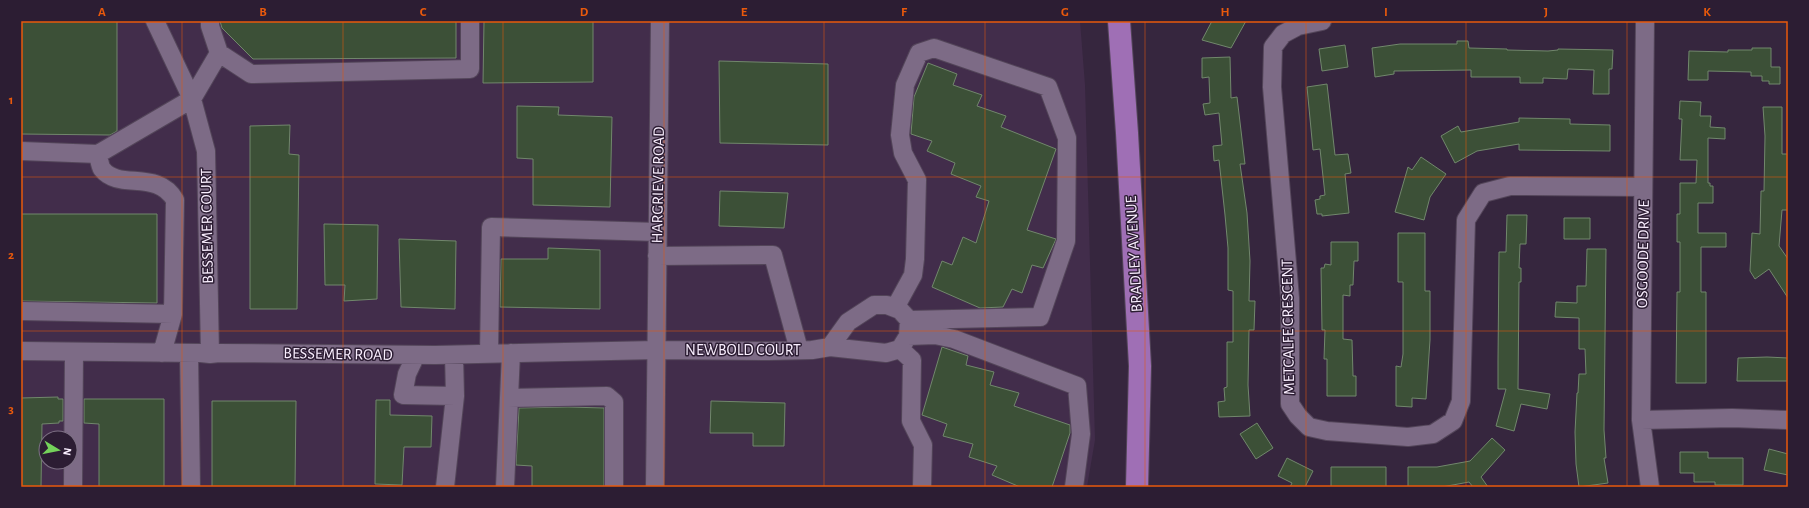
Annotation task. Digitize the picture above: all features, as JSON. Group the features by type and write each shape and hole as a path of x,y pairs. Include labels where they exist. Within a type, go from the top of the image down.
{"main road":[{"name":"BRADLEY AVENUE","path":"1118,21 1128,141 1140,366 1137,487"}],"street":[{"name":"BESSEMER COURT","path":"155,21 192,99 206,151 210,354"},
{"path":"210,21 210,26 219,53 251,74 470,69 470,21"},
{"name":"HARGRIEVE ROAD","path":"655,487 660,21"},
{"name":"METCALFE CRESCENT","path":"1322,21 1298,26 1283,34 1273,47 1272,87 1290,298 1290,404 1298,416 1309,427 1327,431 1408,437 1433,434 1453,421 1461,401 1466,220 1483,193 1510,186 1643,187"},
{"name":"OSGOODE DRIVE","path":"1645,21 1641,420 1650,487"},
{"path":"934,48 1048,87 1066,138 1066,240 1040,317 903,328 915,259 917,180 903,153 900,135 905,85 919,53 934,48"},
{"path":"21,152 98,154 192,99 219,53"},
{"path":"98,154 102,169 113,178 161,185 170,190 175,200 173,314 162,353"},
{"path":"489,354 491,227 657,232"},
{"path":"657,256 773,254 799,350"},
{"path":"830,347 848,322 874,305 887,305 903,328 912,360 911,421 923,445 922,487"},
{"path":"21,311 173,314"},
{"path":"903,328 954,339 1076,386 1081,434 1074,487"},
{"name":"NEWBOLD COURT","path":"656,350 799,350 830,347 886,353 903,328"},
{"name":"BESSEMER ROAD","path":"21,351 210,354 454,355 656,350"},
{"path":"73,487 74,352"},
{"path":"189,353 191,487"},
{"path":"505,487 511,353"},
{"path":"416,355 407,374 403,395 455,396"},
{"path":"445,487 455,396 454,355"},
{"path":"509,398 607,396 611,399 614,402 614,487"},
{"path":"1641,420 1732,418 1788,420"}],"shaded area":[{"path":"21,21 1080,21 1085,85 1095,440 1087,487 21,487"}],"building":[{"path":"21,21 117,21 117,131 110,135 21,134"},
{"path":"220,21 456,21 456,58 253,59 222,28"},
{"path":"484,21 593,21 593,82 483,83"},
{"path":"1212,21 1246,21 1231,48 1202,40"},
{"path":"1457,41 1468,41 1469,48 1548,51 1558,49 1613,50 1612,69 1609,69 1609,94 1593,94 1594,70 1568,69 1567,79 1543,78 1543,83 1520,83 1520,77 1471,77 1471,70 1394,71 1394,74 1375,77 1372,48 1400,44 1457,44"},
{"path":"1345,45 1348,67 1322,71 1319,49"},
{"path":"1752,48 1771,48 1771,67 1780,67 1780,84 1769,84 1769,81 1762,81 1762,76 1751,76 1751,72 1708,71 1708,80 1688,80 1689,51 1728,52 1728,50 1752,50"},
{"path":"1230,57 1231,98 1237,97 1245,164 1240,164 1247,213 1250,261 1249,301 1255,301 1254,330 1249,330 1248,385 1250,416 1219,417 1218,402 1225,401 1224,388 1227,387 1227,342 1233,342 1233,291 1228,290 1228,248 1219,160 1214,161 1213,146 1222,145 1219,113 1205,115 1203,104 1210,103 1209,77 1202,78 1202,58"},
{"path":"719,61 828,64 828,145 720,143"},
{"path":"928,63 957,74 953,85 982,95 977,106 1006,116 1001,127 1056,149 1027,230 1056,239 1043,268 1032,265 1022,293 1012,289 1003,307 980,308 932,287 942,261 952,265 963,237 976,243 989,201 976,197 981,186 951,174 955,163 927,151 932,141 911,134 914,97"},
{"path":"1327,84 1335,155 1348,154 1351,173 1345,174 1349,213 1322,216 1322,214 1317,214 1315,200 1320,199 1320,196 1325,195 1320,149 1313,150 1307,87"},
{"path":"1680,101 1701,102 1700,116 1711,116 1710,127 1725,128 1725,139 1708,138 1708,183 1710,183 1710,186 1713,186 1713,203 1698,203 1698,233 1726,233 1726,247 1701,247 1701,292 1706,292 1706,383 1676,383 1677,292 1680,292 1680,242 1677,242 1677,214 1680,214 1680,183 1696,183 1697,160 1680,160 1682,119 1679,119"},
{"path":"517,106 559,107 558,115 612,117 610,207 533,205 533,159 517,158"},
{"path":"1763,107 1782,107 1782,154 1788,154 1788,210 1782,210 1779,246 1788,259 1788,298 1769,269 1755,279 1750,271 1752,233 1760,234 1761,191 1764,191 1765,136"},
{"path":"1519,118 1570,119 1570,124 1610,125 1610,151 1519,150 1519,144 1477,151 1455,163 1441,136 1458,126 1461,132 1519,122"},
{"path":"290,125 289,154 299,155 297,309 250,309 250,126"},
{"path":"1421,157 1446,174 1430,197 1424,220 1395,212 1408,167 1412,170"},
{"path":"720,191 788,193 784,228 719,226"},
{"path":"21,214 157,214 157,303 21,301"},
{"path":"1507,215 1527,215 1526,244 1520,244 1519,268 1521,268 1521,282 1519,282 1518,389 1550,394 1547,409 1521,404 1514,431 1496,426 1506,389 1498,389 1498,361 1499,252 1506,252"},
{"path":"1564,218 1590,218 1590,239 1564,239"},
{"path":"324,224 378,225 377,299 344,301 345,285 325,285"},
{"path":"1398,233 1425,233 1425,291 1430,291 1430,340 1426,399 1412,398 1412,407 1396,406 1396,366 1401,367 1403,354 1403,282 1398,282"},
{"path":"399,239 456,241 455,309 401,307"},
{"path":"1331,242 1358,242 1358,261 1354,261 1353,285 1350,285 1350,296 1343,295 1343,339 1352,340 1353,376 1356,376 1356,396 1327,396 1327,359 1324,359 1325,330 1322,330 1321,268 1324,268 1325,264 1331,265"},
{"path":"548,248 600,250 600,309 500,307 501,259 548,259"},
{"path":"1587,249 1606,249 1604,430 1606,458 1604,458 1608,483 1579,487 1576,464 1575,432 1579,374 1586,374 1585,349 1579,349 1579,318 1555,317 1556,302 1577,303 1577,286 1586,286"},
{"path":"942,347 968,356 966,365 994,372 990,385 1019,393 1014,406 1070,425 1070,433 1052,487 1020,487 992,475 997,466 969,457 973,444 943,436 947,424 922,415"},
{"path":"1738,358 1788,358 1788,381 1737,381"},
{"path":"58,397 58,399 63,399 63,421 59,421 59,423 42,424 42,430 38,430 38,470 41,470 41,487 21,487 21,398"},
{"path":"84,399 164,399 164,487 99,487 99,424 84,423"},
{"path":"376,400 390,400 390,415 432,416 431,447 404,447 402,485 375,484"},
{"path":"212,401 296,401 295,487 212,487"},
{"path":"711,401 785,403 784,446 753,446 753,433 710,433"},
{"path":"519,408 604,408 604,487 532,487 532,466 516,465"},
{"path":"1257,423 1273,448 1256,459 1240,434"},
{"path":"1492,438 1505,450 1481,477 1488,487 1473,487 1469,482 1442,487 1408,487 1408,467 1437,467 1470,461"},
{"path":"1769,449 1788,454 1788,475 1764,470"},
{"path":"1680,452 1708,452 1708,458 1743,458 1743,485 1715,485 1715,482 1694,482 1694,473 1680,473"},
{"path":"1287,458 1313,471 1305,487 1290,487 1292,483 1278,476"},
{"path":"1331,467 1386,467 1386,487 1331,487"}]}
